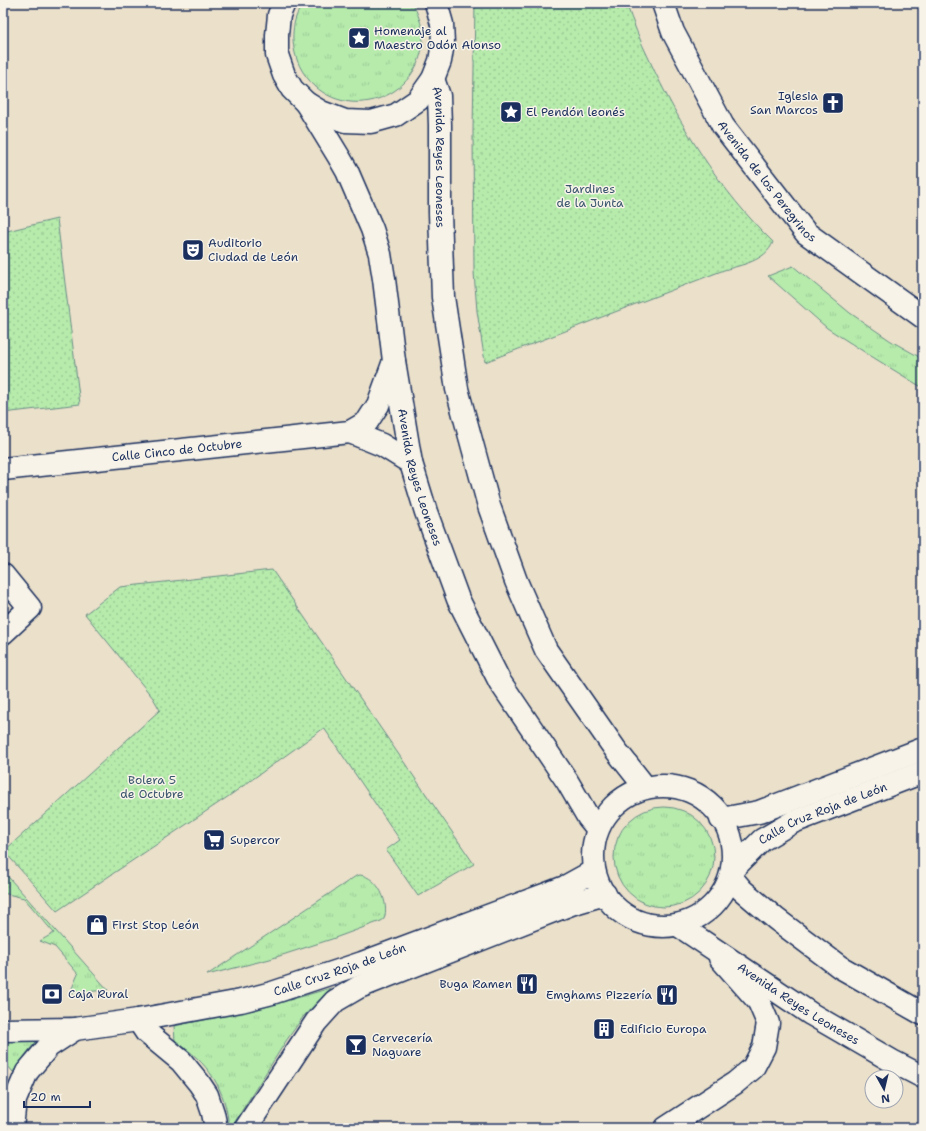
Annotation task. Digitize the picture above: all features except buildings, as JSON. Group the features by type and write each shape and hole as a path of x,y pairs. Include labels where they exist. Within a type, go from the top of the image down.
{"main road":[{"path":"284,3 279,15 277,55 284,76 292,89 306,103 321,112 345,120 371,122 396,115 418,100 433,80 440,61 443,43 440,8"},
{"name":"Avenida de los Peregrinos","path":"663,3 673,32 723,126 806,233 923,317"},
{"name":"Avenida Reyes Leoneses","path":"433,80 439,96 440,213 444,297 458,389 489,506 516,581 546,650 615,749 645,787"},
{"name":"Avenida Reyes Leoneses","path":"306,103 340,157 347,171 372,229 380,254 394,361 411,463 426,512 458,598 500,682 567,781 588,817 598,828"},
{"name":"Calle Cinco de Octubre","path":"3,469 350,432 367,422 378,405 394,361"},
{"name":"Calle Cinco de Octubre","path":"350,432 382,445 411,463"},
{"path":"3,576 30,608 3,633"},
{"name":"Calle Cruz Roja de León","path":"721,819 759,812 923,749"},
{"name":"Calle Cruz Roja de León","path":"731,874 762,840 793,822 923,772"},
{"path":"665,786 688,791 708,803 721,819 729,834 733,852 731,874 722,894 712,906 696,918 678,925 656,926 635,921 616,909 605,894 594,871 592,855 594,838 598,828 611,808 625,796 645,787 665,786"},
{"name":"Calle Cruz Roja de León","path":"3,1030 75,1029 138,1020 241,1001 272,993 362,963 552,892 565,887 594,871"},
{"path":"731,874 742,890 776,920 840,967 923,1014"},
{"name":"Calle Cruz Roja de León","path":"246,1128 316,1022 335,1001 366,984 571,904 605,894"},
{"name":"Avenida Reyes Leoneses","path":"678,925 811,1014 892,1061 923,1077"},
{"path":"666,1128 735,1084 753,1068 764,1048 768,1023 759,1002 709,945"},
{"path":"138,1020 146,1032 181,1061 199,1083 207,1095 216,1128"},
{"name":"Calle Cruz Roja de León","path":"12,1128 15,1100 27,1072 49,1046 75,1029"}],"green space":[{"path":"303,3 413,3 423,35 420,58 410,76 395,90 377,99 357,102 337,99 319,89 303,72 295,52 293,38 294,24"},
{"name":"Jardines de la Junta","path":"475,3 626,3 661,84 688,133 719,180 736,202 773,242 765,254 745,264 724,270 485,362 477,311 474,272 473,131"},
{"path":"57,219 80,404 3,413 3,232"},
{"path":"793,266 850,313 891,341 923,359 923,388 827,328 768,276"},
{"name":"Bolera 5 de Octubre","path":"272,570 474,864 418,896 386,850 400,840 324,728 229,796 57,911 4,851 160,710 153,698 85,614 120,587"},
{"path":"664,807 674,808 692,815 706,829 713,847 713,867 706,885 692,899 674,906 664,907 654,906 636,899 622,885 615,867 614,857 615,847 622,829 636,815 654,808"},
{"path":"3,871 108,990 70,993 78,974 55,947 40,941 54,933 24,898 3,893"},
{"path":"360,875 372,880 381,892 384,899 385,913 384,919 381,921 270,959 207,975 356,876"},
{"path":"331,988 303,1017 286,1041 231,1128 229,1128 224,1101 219,1089 206,1067 187,1049 175,1041 174,1026 258,1009"},
{"path":"3,1041 37,1041 13,1072 3,1060"}],"place":[{"name":"Homenaje al Maestro Odón Alonso","path":"359,38"},
{"name":"Iglesia San Marcos","path":"833,103"},
{"name":"El Pendón leonés","path":"511,112"},
{"name":"Auditorio Ciudad de León","path":"193,250"},
{"name":"Supercor","path":"214,840"},
{"name":"First Stop León","path":"97,925"},
{"name":"Buga Ramen","path":"527,984"},
{"name":"Caja Rural","path":"52,994"},
{"name":"Emghams Pizzería","path":"667,995"},
{"name":"Edificio Europa","path":"604,1029"},
{"name":"Cervecería Naguare","path":"356,1045"}]}
